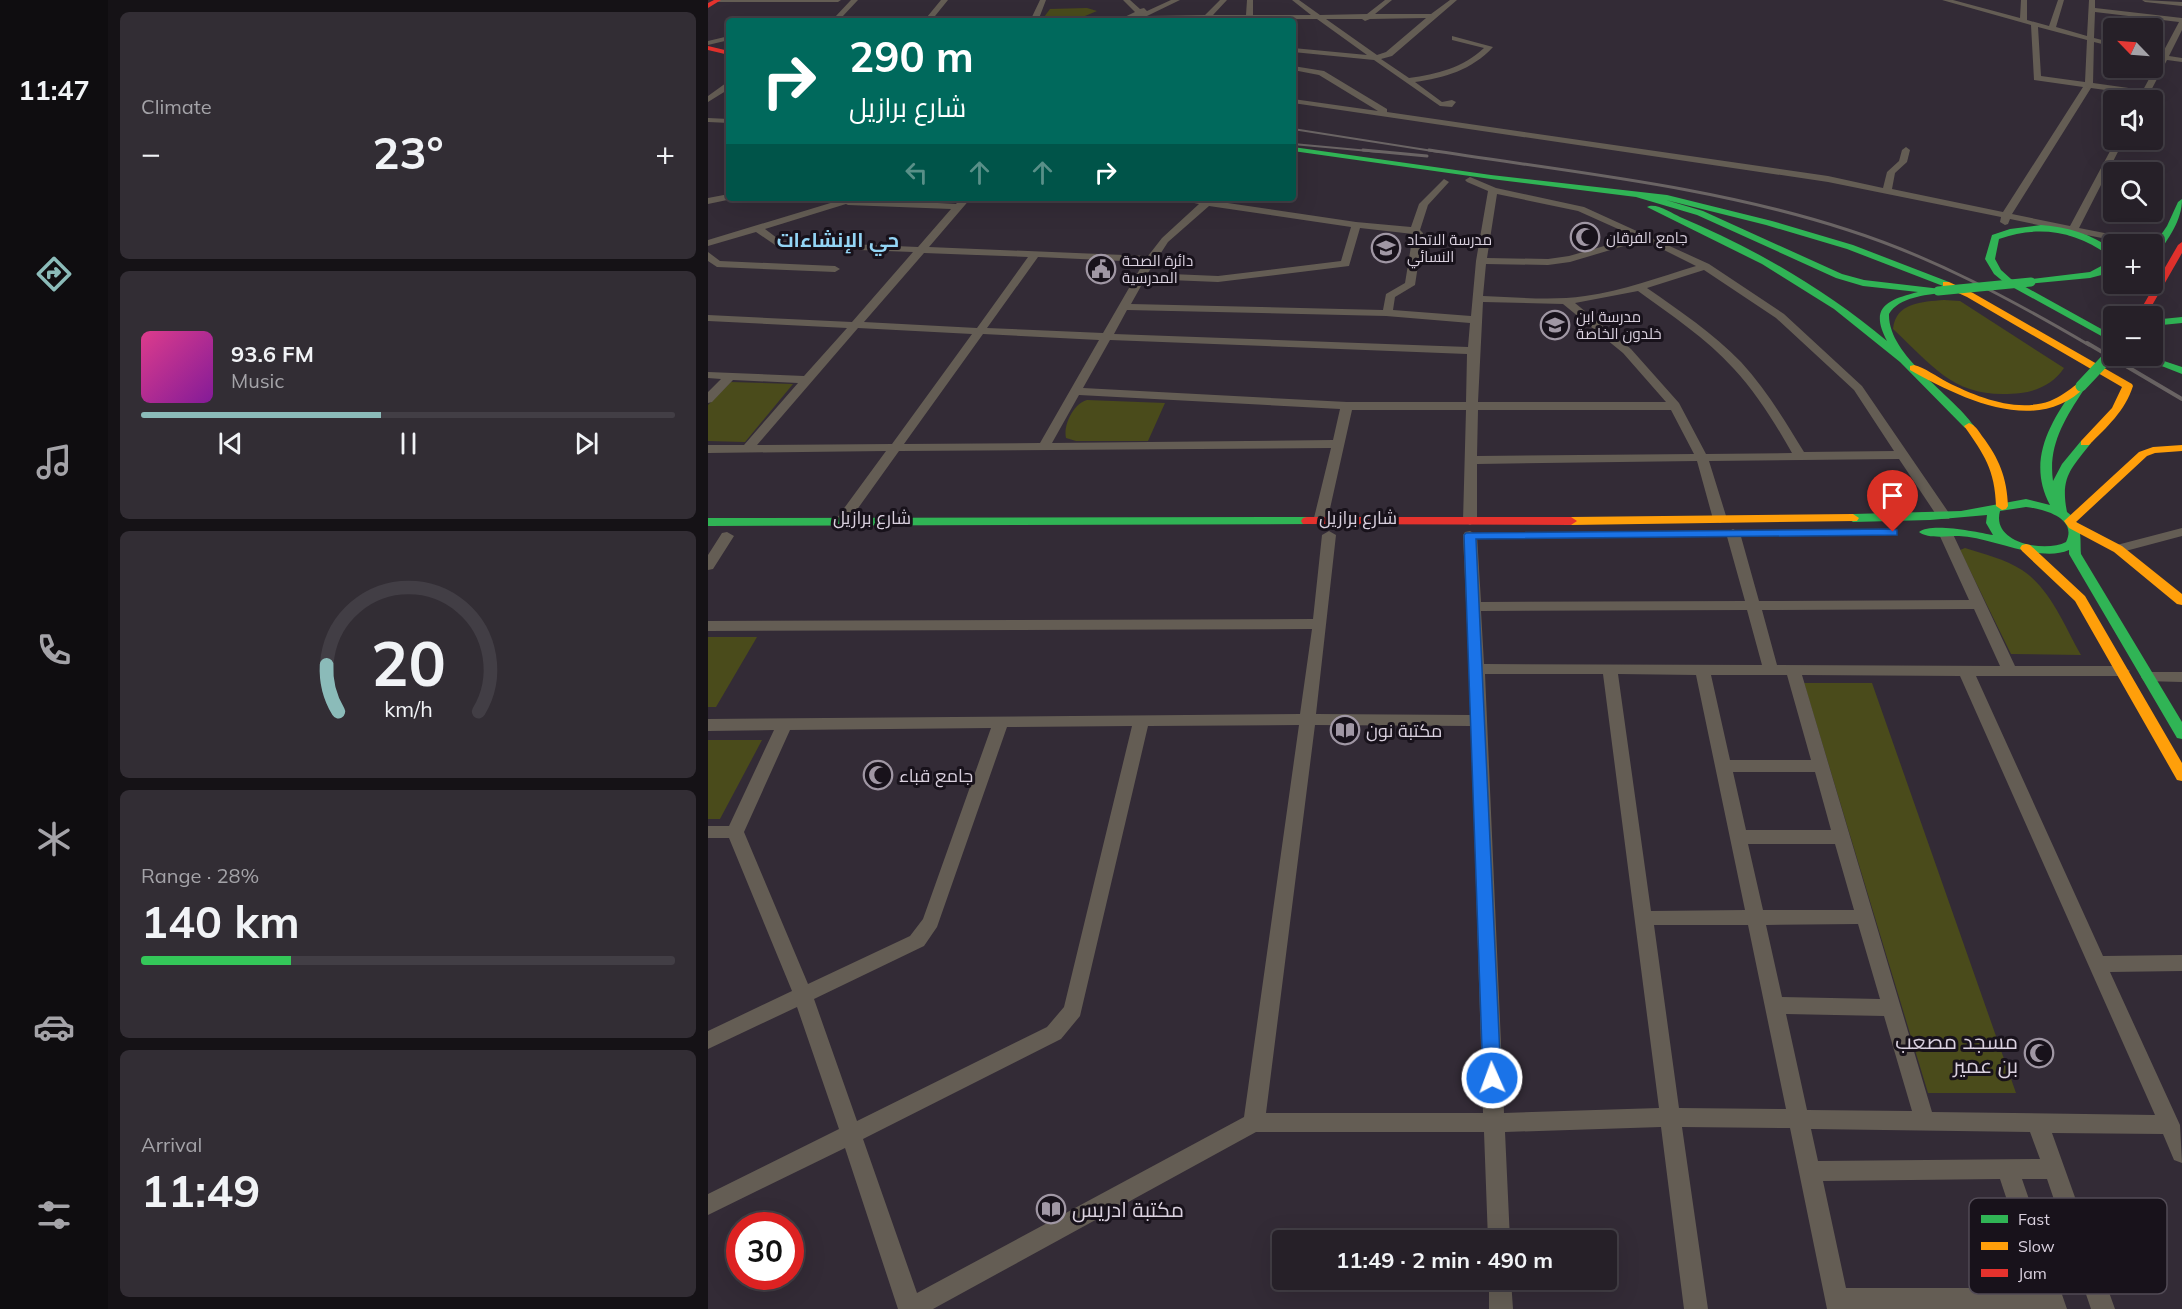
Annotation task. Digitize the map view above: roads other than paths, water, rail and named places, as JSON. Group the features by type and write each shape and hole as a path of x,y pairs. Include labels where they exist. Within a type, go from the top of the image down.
{"main road":[{"path":"708,6 718,0"},
{"path":"708,48 726,52"},
{"path":"708,55 726,58"},
{"path":"1296,148 1491,177 1666,198 1769,223 1893,261 1970,295 2122,380 2128,386 2125,402 2092,434 2059,476 2056,503 2076,533 2075,554 2182,734"},
{"path":"1296,153 1470,180 1604,196 1657,208 1793,276 1902,356 1965,420 1993,458 1999,474 2002,492 1998,508 1990,517 1991,525 2007,541"},
{"path":"1632,193 1700,213 1839,276 1863,283 1938,291"},
{"path":"2161,234 2182,202"},
{"path":"2090,275 2107,269 2112,263 2113,254 2098,242 2072,231 2017,228 1995,237 1990,259 1997,272 2008,281 2103,334"},
{"path":"2147,306 2182,245"},
{"path":"2172,262 2182,277"},
{"path":"1902,356 1886,334 1881,322 1882,313 1901,297 2103,273"},
{"path":"2163,322 2182,320"},
{"path":"2068,520 2050,500 2044,483 2043,460 2059,415 2081,386 2103,363"},
{"path":"2163,364 2182,371"},
{"path":"2161,366 2182,377"},
{"path":"1914,368 1955,392 1978,401 2004,406 2036,406 2055,402 2081,386"},
{"path":"2068,520 2143,454 2152,450 2182,448"},
{"name":"شارع برازيل","path":"1475,532 1720,519 1944,516 1998,508 2015,503 2031,503 2068,520 2118,549 2182,601"},
{"name":"شارع برازيل","path":"708,522 1320,522 1475,532 1768,533"},
{"path":"1916,532 1965,533 2007,541 2026,548 2056,550 2067,547 2074,541"},
{"name":"شارع برازيل","path":"708,536 1388,535"},
{"path":"2026,548 2080,599 2182,776"}],"street":[{"path":"718,0 838,0"},
{"path":"838,18 855,0"},
{"path":"930,18 945,0"},
{"path":"1035,18 1043,0"},
{"path":"1126,0 1135,17"},
{"path":"1135,17 1166,0"},
{"path":"1135,17 1177,0"},
{"path":"1206,18 1224,0"},
{"path":"1249,18 1250,0"},
{"path":"1359,23 1389,0"},
{"path":"1296,50 1375,57 1386,55 1454,0"},
{"path":"1945,0 1962,2 2103,42"},
{"path":"2023,21 2024,0"},
{"path":"2052,28 2061,0"},
{"path":"2005,231 2006,215 2089,84 2092,0"},
{"path":"2145,0 2182,3"},
{"path":"751,18 762,1"},
{"path":"1302,2 1350,29 1452,103 1440,104 1342,34 1302,2"},
{"path":"1283,18 1302,2"},
{"path":"2092,10 2123,17 2182,21 2148,90"},
{"path":"1296,18 1432,16"},
{"path":"2034,23 2037,78 2089,84 2114,90"},
{"path":"1342,34 1350,29"},
{"path":"1408,81 1441,76 1456,71 1470,63 1489,46 1455,38"},
{"path":"708,43 726,39"},
{"path":"1296,68 1317,53"},
{"path":"2164,57 2182,60"},
{"path":"1296,68 1321,73 1390,115"},
{"path":"708,100 726,87"},
{"path":"708,91 721,91"},
{"path":"1296,101 1887,189 2103,238"},
{"path":"708,120 726,121"},
{"path":"1887,189 1891,172 1903,162 1906,150"},
{"path":"2072,231 2115,150"},
{"path":"1470,180 1493,190 1581,209 1646,237 1706,266 1780,316 1858,388 1944,516"},
{"path":"1386,313 1390,296 1410,285 1418,238 1415,230 1424,204 1444,182"},
{"path":"1493,190 1481,261 1475,320 1472,460 1475,532 1474,607 1499,1230"},
{"path":"708,201 726,198"},
{"path":"708,243 759,230 849,201"},
{"path":"907,201 962,202"},
{"path":"1044,446 1151,259 1165,240 1209,201 1356,225 1415,230"},
{"path":"747,449 962,202"},
{"path":"1142,276 1218,279 1345,264 1356,225"},
{"path":"759,230 778,244 1151,259"},
{"path":"1481,261 1548,262 1570,259 1646,237"},
{"path":"708,255 717,264 835,269"},
{"path":"841,522 897,448 1035,255"},
{"path":"1477,299 1566,301 1639,287 1706,266"},
{"path":"1639,287 1692,325 1737,365 1773,411 1800,456"},
{"path":"1566,301 1627,351 1675,406 1702,457 1720,519"},
{"path":"1125,307 1386,313 1475,320"},
{"path":"708,318 1107,338 1473,351"},
{"path":"708,375 809,380"},
{"path":"708,399 730,376"},
{"path":"1074,391 1347,406 1472,408 1675,406"},
{"path":"1320,522 1347,406"},
{"path":"708,449 1338,444"},
{"path":"1472,460 1903,455"},
{"path":"1944,532 2009,669"},
{"path":"2118,549 2182,532"},
{"path":"1733,533 1771,670"},
{"path":"1254,1122 1320,624 1329,535"},
{"path":"708,566 727,536"},
{"path":"2166,588 2182,584"},
{"path":"1474,607 1978,604"},
{"path":"708,626 1320,624"},
{"path":"1477,669 2122,670"},
{"path":"1965,669 2182,1153"},
{"path":"1610,670 1696,1309"},
{"path":"1793,670 1925,1122"},
{"path":"1703,671 1838,1305 2053,1304"},
{"path":"2149,677 2182,677"},
{"path":"708,725 1306,719 1479,721"},
{"path":"708,1040 917,941 931,922 1001,722"},
{"path":"708,1204 1054,1034 1073,1010 1141,722"},
{"path":"784,725 735,831 803,995 911,1309 1254,1122 1494,1123 1671,1117 1799,1121 2170,1125"},
{"path":"1724,766 1821,766"},
{"path":"708,832 735,831"},
{"path":"1739,837 1842,837"},
{"path":"1644,918 1866,917"},
{"path":"2097,964 2182,963"},
{"path":"1774,1005 1892,1008"},
{"path":"2037,1124 2063,1198"},
{"path":"1810,1171 2053,1169"},
{"path":"2008,1170 2017,1198"},
{"path":"1501,1290 1502,1309"},
{"path":"2098,1294 2103,1309"}],"railway":[{"path":"1296,129 1439,152"},
{"path":"1296,144 1380,152"},
{"path":"1363,150 1427,156"},
{"path":"1429,150 1693,191 1797,215 1848,230 1941,266 2031,312 2089,345"},
{"path":"2087,343 2182,399"}],"place":[{"name":"جامع الفرقان","path":"1585,237"},
{"name":"مدرسة الاتحاد النسائي","path":"1386,248"},
{"name":"دائرة الصحة المدرسية","path":"1101,269"},
{"name":"مدرسة ابن خلدون الخاصة","path":"1555,325"},
{"name":"مكتبة نون","path":"1345,730"},
{"name":"جامع قباء","path":"878,775"},
{"name":"مسجد مصعب بن عمير","path":"2039,1053"},
{"name":"مكتبة ادريس","path":"1051,1209"}],"district":[{"name":"حي الإنشاءات","path":"838,239"}]}
